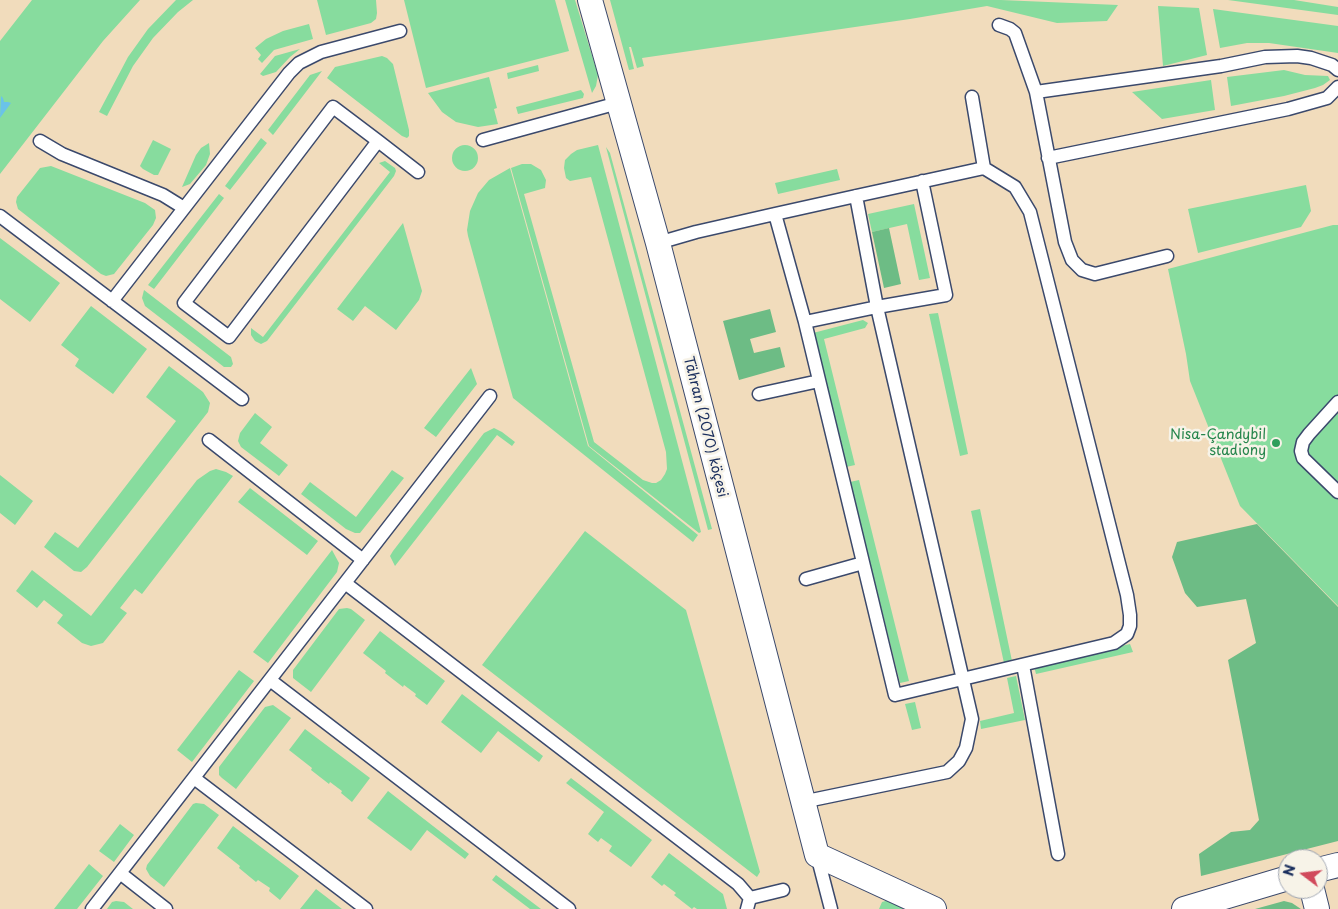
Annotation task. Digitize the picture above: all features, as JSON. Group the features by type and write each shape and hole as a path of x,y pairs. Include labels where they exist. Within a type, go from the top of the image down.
{"street":[{"name":"Tähran (2070) köçesi","path":"590,0 658,243 817,855"},
{"path":"817,855 934,909"},
{"path":"1184,909 1278,881"}],"lane":[{"path":"999,25 1015,33 1036,92 1065,242 1072,260 1082,270 1095,274 1167,256"},
{"path":"112,301 298,63 321,52 400,31"},
{"path":"1036,92 1221,66 1264,56 1311,58 1332,65 1338,70"},
{"path":"1048,158 1288,109 1327,98 1338,87"},
{"path":"972,97 984,168"},
{"path":"483,140 618,103"},
{"path":"378,141 230,337 184,302 333,107 378,141 418,172"},
{"path":"40,141 62,154 163,195 184,208"},
{"path":"658,243 775,214 984,168 1015,187 1030,212 1122,576 1130,615 1130,626 1127,634 1114,643 895,695 820,381 775,214"},
{"path":"805,322 878,306 946,295 922,181"},
{"path":"802,802 947,772 959,761 966,748 972,719 878,306 856,196"},
{"path":"0,216 242,399"},
{"path":"759,394 820,381"},
{"path":"92,909 490,396"},
{"path":"1338,402 1308,434 1303,442 1301,451 1303,458 1338,492"},
{"path":"209,440 363,560"},
{"path":"806,579 863,563"},
{"path":"345,583 738,884 748,904 783,890"},
{"path":"1024,664 1058,854"},
{"path":"270,680 569,909"},
{"path":"194,778 366,909"},
{"path":"817,855 831,909"},
{"path":"120,873 166,909"}],"green space":[{"path":"32,0 140,0 103,41 0,174 0,41"},
{"path":"176,0 193,0 178,12 153,38 133,66 107,116 99,112 128,57 148,29"},
{"path":"317,0 376,0 376,19 371,23 326,35"},
{"path":"404,0 555,0 569,51 426,88"},
{"path":"565,0 575,0 598,75 596,86 592,93"},
{"path":"610,0 1001,0 1118,5 1107,21 1057,23 987,6 642,58 644,66 637,68 631,47 629,47 634,69 629,70"},
{"path":"1228,0 1294,0 1338,7 1338,15"},
{"path":"1158,6 1199,8 1207,55 1163,66"},
{"path":"1213,9 1338,26 1338,53 1269,43 1247,43 1220,48"},
{"path":"309,24 313,39 274,50 262,63 258,59 261,55 255,48 266,39 283,31"},
{"path":"300,49 276,72 263,76 260,74 275,56"},
{"path":"382,56 393,64 409,130 407,138 327,78 335,67"},
{"path":"538,65 539,71 508,79 507,73"},
{"path":"1284,70 1305,75 1328,76 1330,80 1315,88 1231,106 1227,77"},
{"path":"322,71 273,135 268,130 310,75"},
{"path":"489,77 497,108 494,109 498,124 478,127 456,122 442,112 428,93"},
{"path":"1211,80 1215,110 1162,119 1132,92"},
{"path":"581,90 584,94 583,98 518,114 516,107"},
{"path":"261,138 267,143 230,190 225,186"},
{"path":"153,140 171,149 158,175 154,175 140,166"},
{"path":"209,143 210,154 206,165 190,184 182,187 196,155 201,148"},
{"path":"465,145 474,149 478,158 474,167 465,171 456,167 452,158 456,149"},
{"path":"598,145 701,532 699,533 589,446 511,168 522,164 531,164 541,170 546,180 545,188 524,194 594,442 643,480 656,483 661,480 667,469 666,452 591,177 570,181 566,178 564,168 565,160 571,154 577,150"},
{"path":"606,147 610,153 712,529 708,530"},
{"path":"385,161 395,168 394,176 267,341 261,344 255,341 251,335 251,328 263,337 390,172 379,163"},
{"path":"51,166 145,203 155,210 156,218 153,225 114,274 106,276 101,274 18,209 17,197 40,168"},
{"path":"510,168 588,446 698,535 693,542 513,398 467,230 470,211 478,193 489,180"},
{"path":"837,169 840,180 778,194 775,183"},
{"path":"1306,185 1311,211 1301,227 1198,253 1188,209"},
{"path":"219,194 224,198 154,289 148,285"},
{"path":"914,204 930,278 919,280 907,224 872,232 868,214"},
{"path":"403,223 422,291 419,300 396,330 365,306 353,321 337,309"},
{"name":"Nisa-Çandybil stadiony","path":"1338,225 1338,606 1240,506 1190,381 1168,269"},
{"path":"889,228 901,284 884,288 872,232"},
{"path":"0,238 60,283 30,322 0,299"},
{"path":"144,290 231,357 233,364 231,367 224,367 145,306 142,298"},
{"path":"91,306 147,349 113,394 75,366 79,359 61,345"},
{"path":"770,309 776,332 750,339 754,353 780,347 785,367 739,380 723,321"},
{"path":"938,313 968,454 960,456 929,314"},
{"path":"863,320 868,323 865,328 824,339 855,465 846,467 813,333"},
{"path":"169,366 203,392 210,403 208,412 87,567 81,572 74,571 44,547 55,532 78,548 176,421 146,397"},
{"path":"471,368 477,384 436,437 424,428"},
{"path":"255,413 272,427 260,443 288,465 279,476 241,447 238,441 240,433"},
{"path":"494,428 515,442 512,446 497,435 395,566 390,556 393,551 484,433"},
{"path":"216,469 233,476 142,594 135,589 120,608 127,613 103,643 91,646 82,643 57,623 63,615 44,600 37,608 16,591 32,570 91,616 197,480"},
{"path":"392,470 404,478 360,533 346,529 301,494 310,482 356,517"},
{"path":"0,475 33,501 15,525 0,513"},
{"path":"859,480 909,681 900,683 850,482"},
{"path":"250,488 318,541 307,555 238,502"},
{"path":"980,509 1012,661 1004,663 971,511"},
{"path":"1257,524 1338,607 1338,841 1307,849 1278,849 1278,856 1201,876 1199,854 1231,832 1250,830 1259,820 1228,660 1256,643 1246,599 1197,607 1185,593 1172,557 1177,542"},
{"path":"585,531 686,610 760,872 757,877 482,665"},
{"path":"332,550 339,563 337,572 268,663 253,652"},
{"path":"347,608 365,620 311,692 293,678 293,670 339,609"},
{"path":"380,631 445,681 427,705 415,696 416,694 385,673 386,671 363,653"},
{"path":"1130,644 1133,652 1036,674 1034,666"},
{"path":"239,670 254,681 192,762 177,750"},
{"path":"1016,676 1025,720 981,729 980,721 1014,713 1007,678"},
{"path":"462,694 543,756 539,762 498,731 481,753 441,722"},
{"path":"915,702 921,728 912,730 905,704"},
{"path":"273,705 291,718 236,789 219,775 219,767 265,707"},
{"path":"305,729 370,778 352,802 341,793 342,791 330,782 329,784 289,750"},
{"path":"571,778 652,840 631,867 609,851 612,846 601,838 598,842 588,834 604,812 566,783"},
{"path":"388,791 469,854 465,859 427,830 411,851 367,818"},
{"path":"193,804 204,804 219,815 164,887 150,876 146,869 147,865"},
{"path":"120,824 134,835 114,862 99,851"},
{"path":"233,826 299,876 280,900 269,891 270,888 258,880 256,882 239,868 240,866 217,848"},
{"path":"669,853 723,894 727,909 697,909 694,907 692,909 674,895 676,893 664,884 662,886 651,877"},
{"path":"89,864 103,876 77,909 54,909"},
{"path":"496,875 541,909 530,909 492,880"},
{"path":"316,889 342,909 300,909"},
{"path":"889,900 910,909 879,909 882,902"},
{"path":"1284,901 1292,903 1301,909 1255,909"},
{"path":"112,902 124,902 133,909 107,909"}],"water":[{"path":"1,96 4,102 11,103 0,118"}],"place":[{"name":"Nisa-Çandybil stadiony","path":"1276,443"}]}
